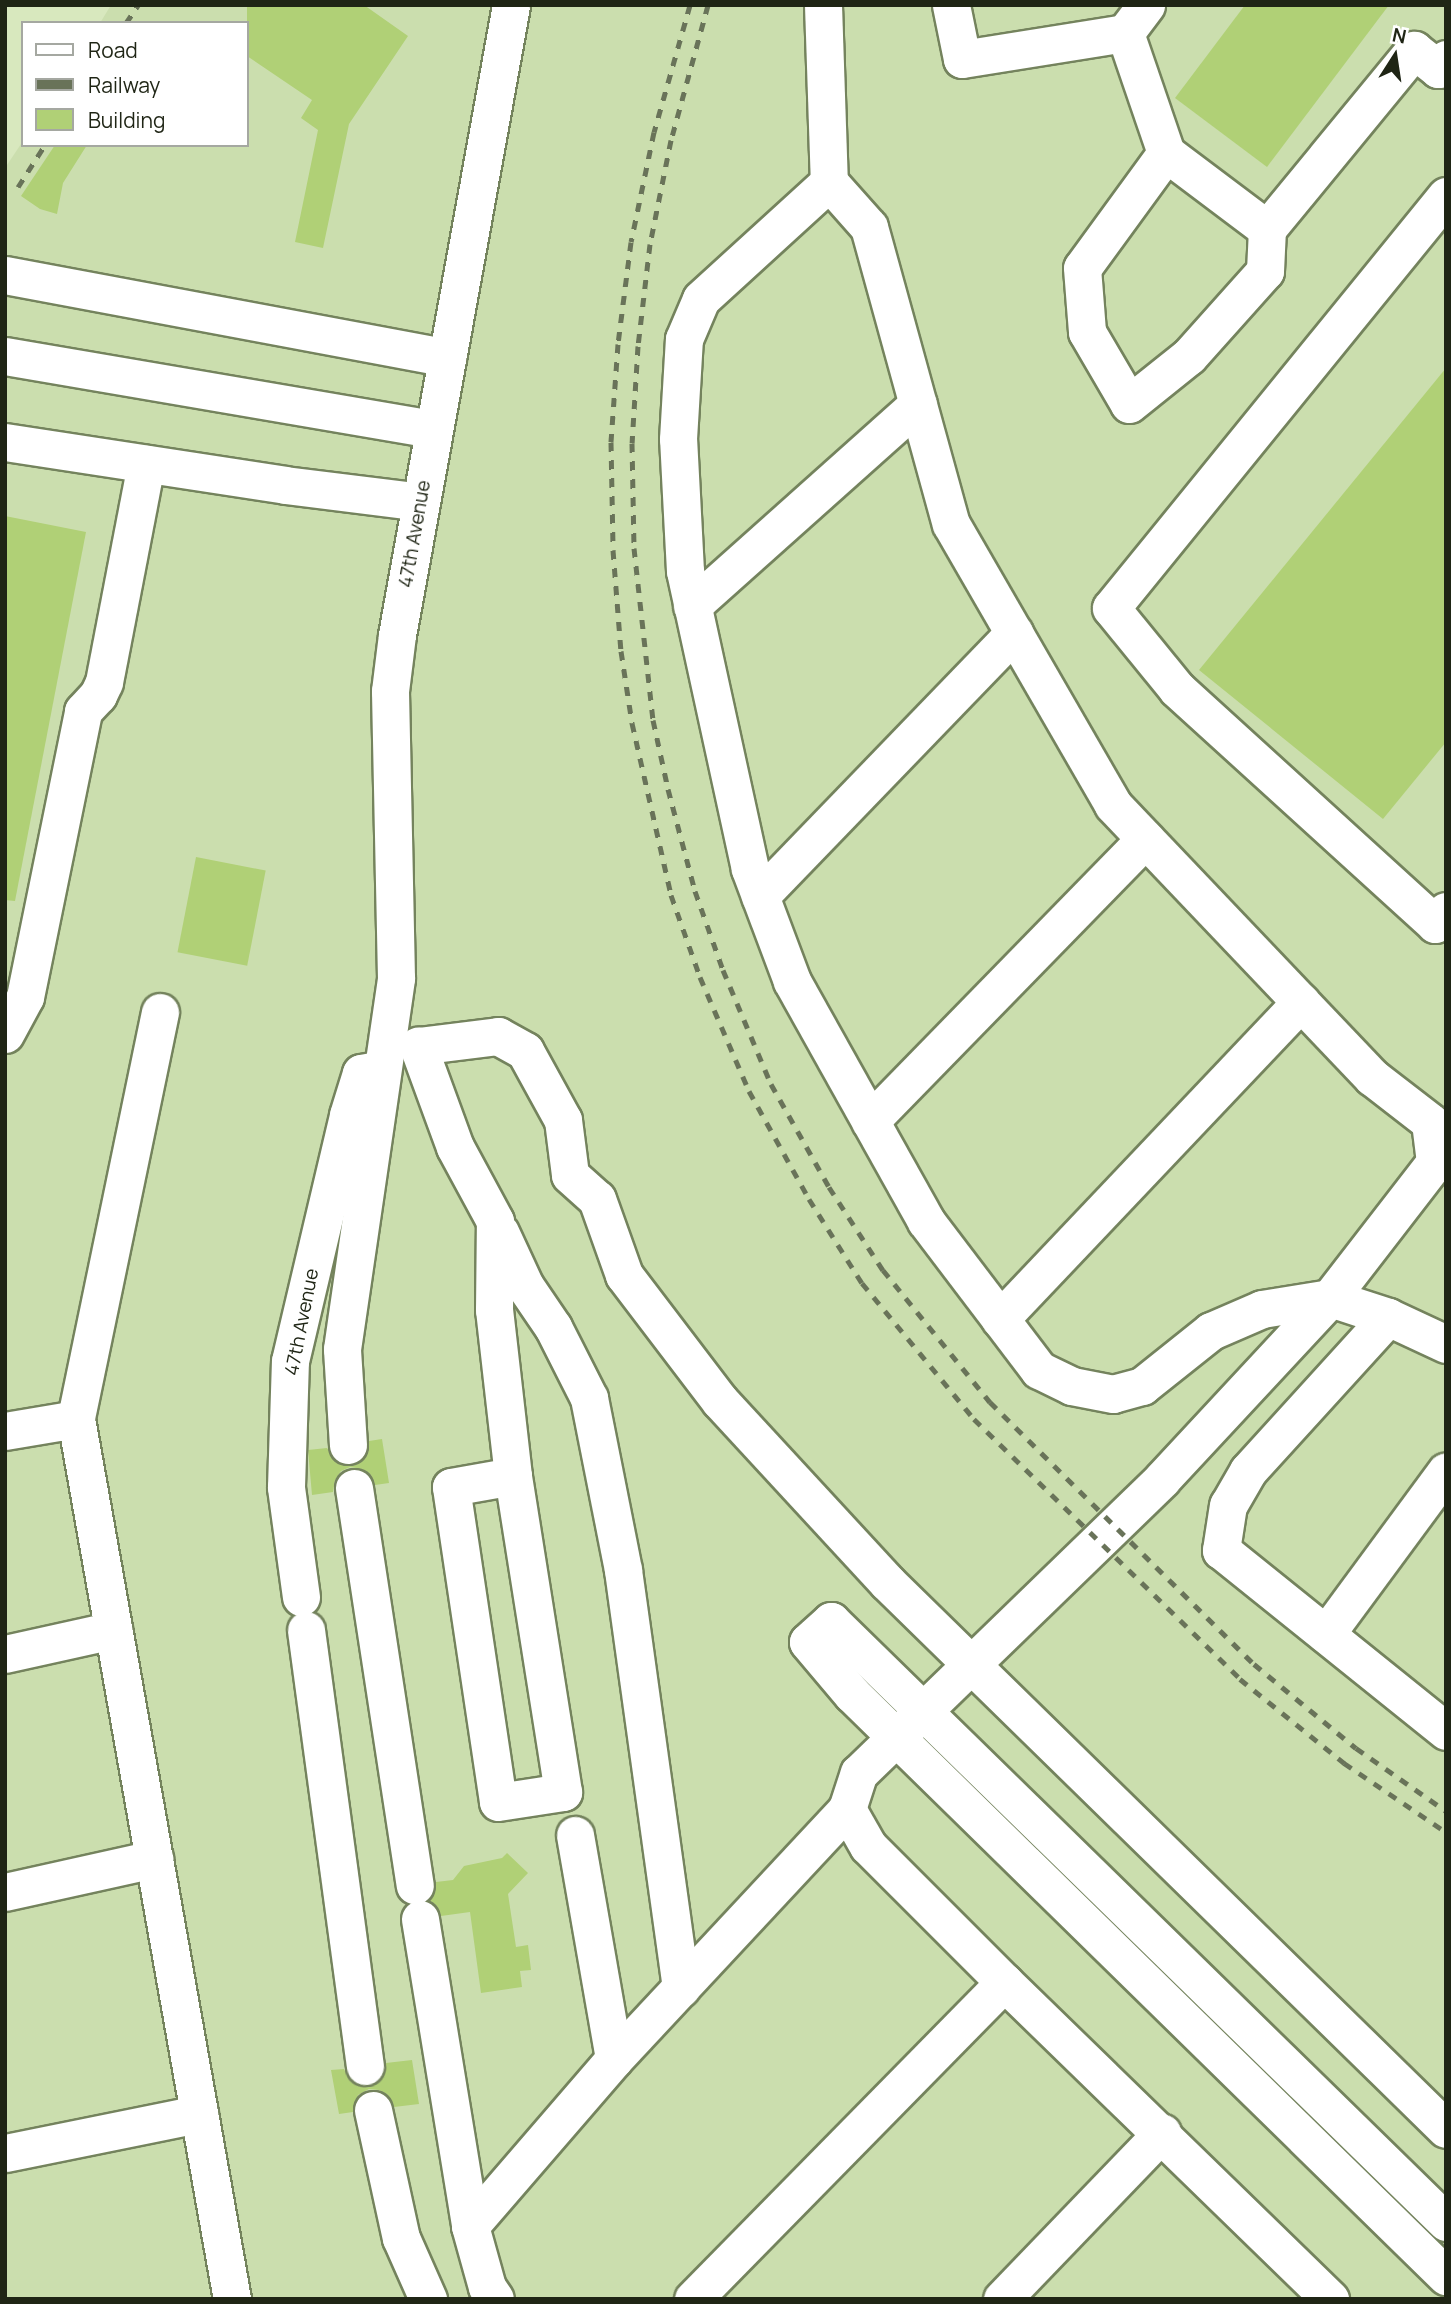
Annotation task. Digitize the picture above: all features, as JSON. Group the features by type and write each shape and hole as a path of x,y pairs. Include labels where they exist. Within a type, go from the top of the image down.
{"street":[{"name":"47th Avenue","path":"348,1445 342,1349 396,1052 397,909 390,691 421,502 511,5"},
{"path":"470,2226 614,2059 848,1810 859,1773 1162,1479 1330,1298 1435,1161 1430,1122 1372,1077 1113,805 951,524 869,227 829,182 823,5"},
{"path":"951,5 961,59 1136,19 1166,153 1267,229"},
{"path":"1166,153 1082,268 1087,332 1129,404 1189,356 1265,271 1267,229 1414,50 1438,69 1446,59"},
{"path":"829,182 701,299 684,339 678,439 685,572 692,606 750,869 792,981 926,1220 1040,1370 1072,1386 1113,1394 1143,1386 1211,1331 1262,1309 1330,1298 1388,1317 1446,1344"},
{"path":"1446,196 1111,608 1177,689 1435,924 1446,911"},
{"path":"5,275 447,358"},
{"path":"5,356 434,429"},
{"path":"692,606 918,404"},
{"path":"5,442 421,502"},
{"path":"5,1034 25,997 83,711 98,695 104,682 146,464"},
{"path":"760,896 1014,633"},
{"path":"362,787 391,764"},
{"path":"870,1121 1145,839"},
{"path":"1000,1319 1301,1002"},
{"path":"160,1012 76,1419 232,2299"},
{"path":"681,1988 623,1570 589,1398 553,1327 525,1286 495,1221 455,1147 396,1052 498,1036 525,1051 563,1119 570,1175 597,1199 624,1275 720,1401 887,1582 1446,2129"},
{"name":"47th Avenue","path":"365,2066 286,1487 290,1361 351,1104 361,1073 396,1052"},
{"path":"495,1221 495,1310 513,1476 563,1792 498,1802 451,1487 513,1476"},
{"path":"1388,1317 1248,1471 1228,1505 1221,1550 1446,1731"},
{"path":"5,1431 76,1419"},
{"path":"1326,1634 1446,1471"},
{"path":"354,1489 470,2226 487,2287 495,2299"},
{"path":"1446,2222 831,1621 808,1642 852,1694 1446,2276"},
{"path":"5,1654 113,1630"},
{"path":"848,1810 867,1846 1162,2133 1316,2294"},
{"path":"575,1835 614,2059"},
{"path":"5,1892 154,1859"},
{"path":"694,2299 1004,1982"},
{"path":"373,2110 401,2238 428,2299"},
{"path":"5,2153 199,2114"},
{"path":"1002,2299 1162,2133"}],"shaded area":[{"path":"111,5 1446,5 1446,2299 5,2299 5,168 21,144 21,147 248,147 248,21 101,21"}],"building":[{"path":"247,5 364,5 408,36 349,124 323,248 295,242 318,130 301,118 312,100 248,57"},
{"path":"1245,5 1389,5 1267,167 1175,98"},
{"path":"54,147 86,147 63,183 57,214 40,209 21,196"},
{"path":"1446,368 1446,742 1383,819 1199,670"},
{"path":"5,516 86,532 15,901 5,900"},
{"path":"196,857 266,871 247,966 177,952"},
{"path":"382,1439 389,1483 375,1485 371,1475 362,1469 350,1467 341,1471 335,1480 333,1492 312,1495 308,1450 327,1448 338,1463 350,1466 360,1462 366,1455 369,1441"},
{"path":"507,1853 528,1873 508,1894 516,1947 528,1945 531,1970 520,1971 522,1987 481,1993 470,1912 441,1916 437,1906 429,1900 435,1892 436,1882 453,1880 464,1866 502,1858"},
{"path":"412,2060 419,2104 394,2107 388,2095 369,2089 358,2095 353,2112 339,2114 331,2070 344,2069 356,2085 367,2087 378,2082 385,2073 386,2063"}],"railway":[{"path":"127,21 138,5"},
{"path":"690,5 654,132 631,242 618,344 611,442 613,550 621,651 632,723 671,895 700,977 749,1091 809,1199 862,1283 974,1419 1240,1679 1344,1763 1446,1832"},
{"path":"708,5 671,140 650,244 638,346 632,443 634,548 653,720 695,891 723,970 771,1084 829,1187 883,1270 990,1402 1254,1664 1356,1748 1446,1811"},
{"path":"18,187 44,147"}]}
